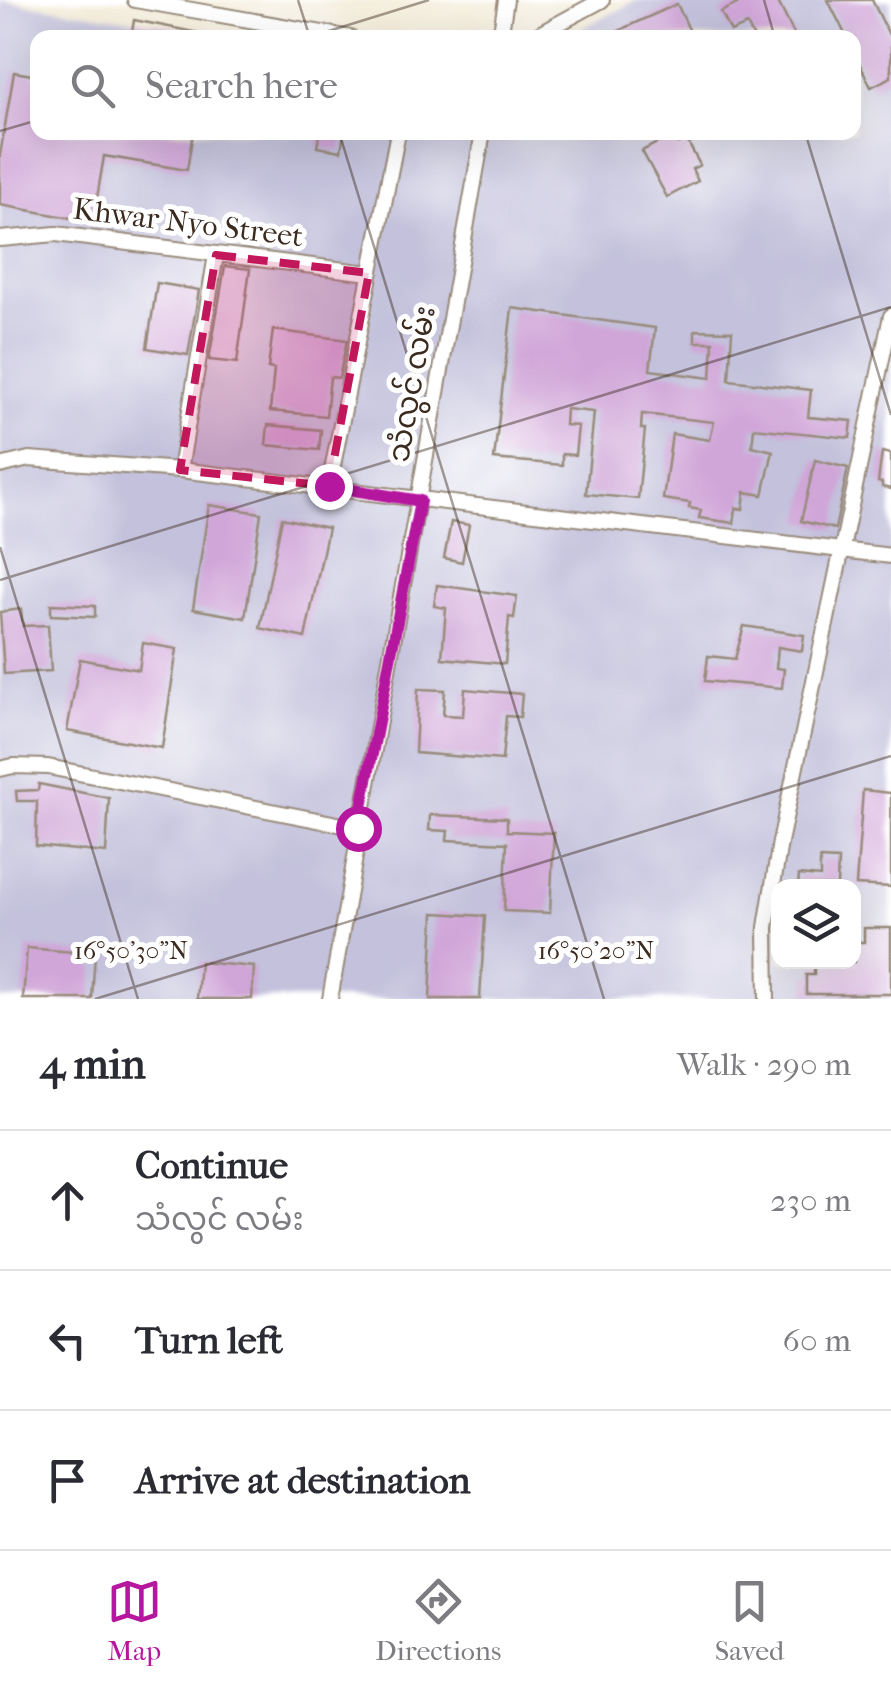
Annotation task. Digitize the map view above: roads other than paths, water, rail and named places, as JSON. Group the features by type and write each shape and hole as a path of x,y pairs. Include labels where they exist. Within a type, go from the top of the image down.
{"street":[{"path":"136,0 306,30"},
{"path":"501,30 506,0"},
{"path":"547,30 602,0"},
{"path":"329,486 396,140"},
{"name":"သံလွင် လမ်း","path":"330,999 483,140"},
{"name":"Khwar Nyo Street","path":"0,239 56,234 369,273"},
{"path":"180,470 216,255"},
{"path":"767,999 766,927 780,842 891,316"},
{"path":"0,466 29,459 180,470 891,556"},
{"path":"0,769 48,767 358,828"}]}
